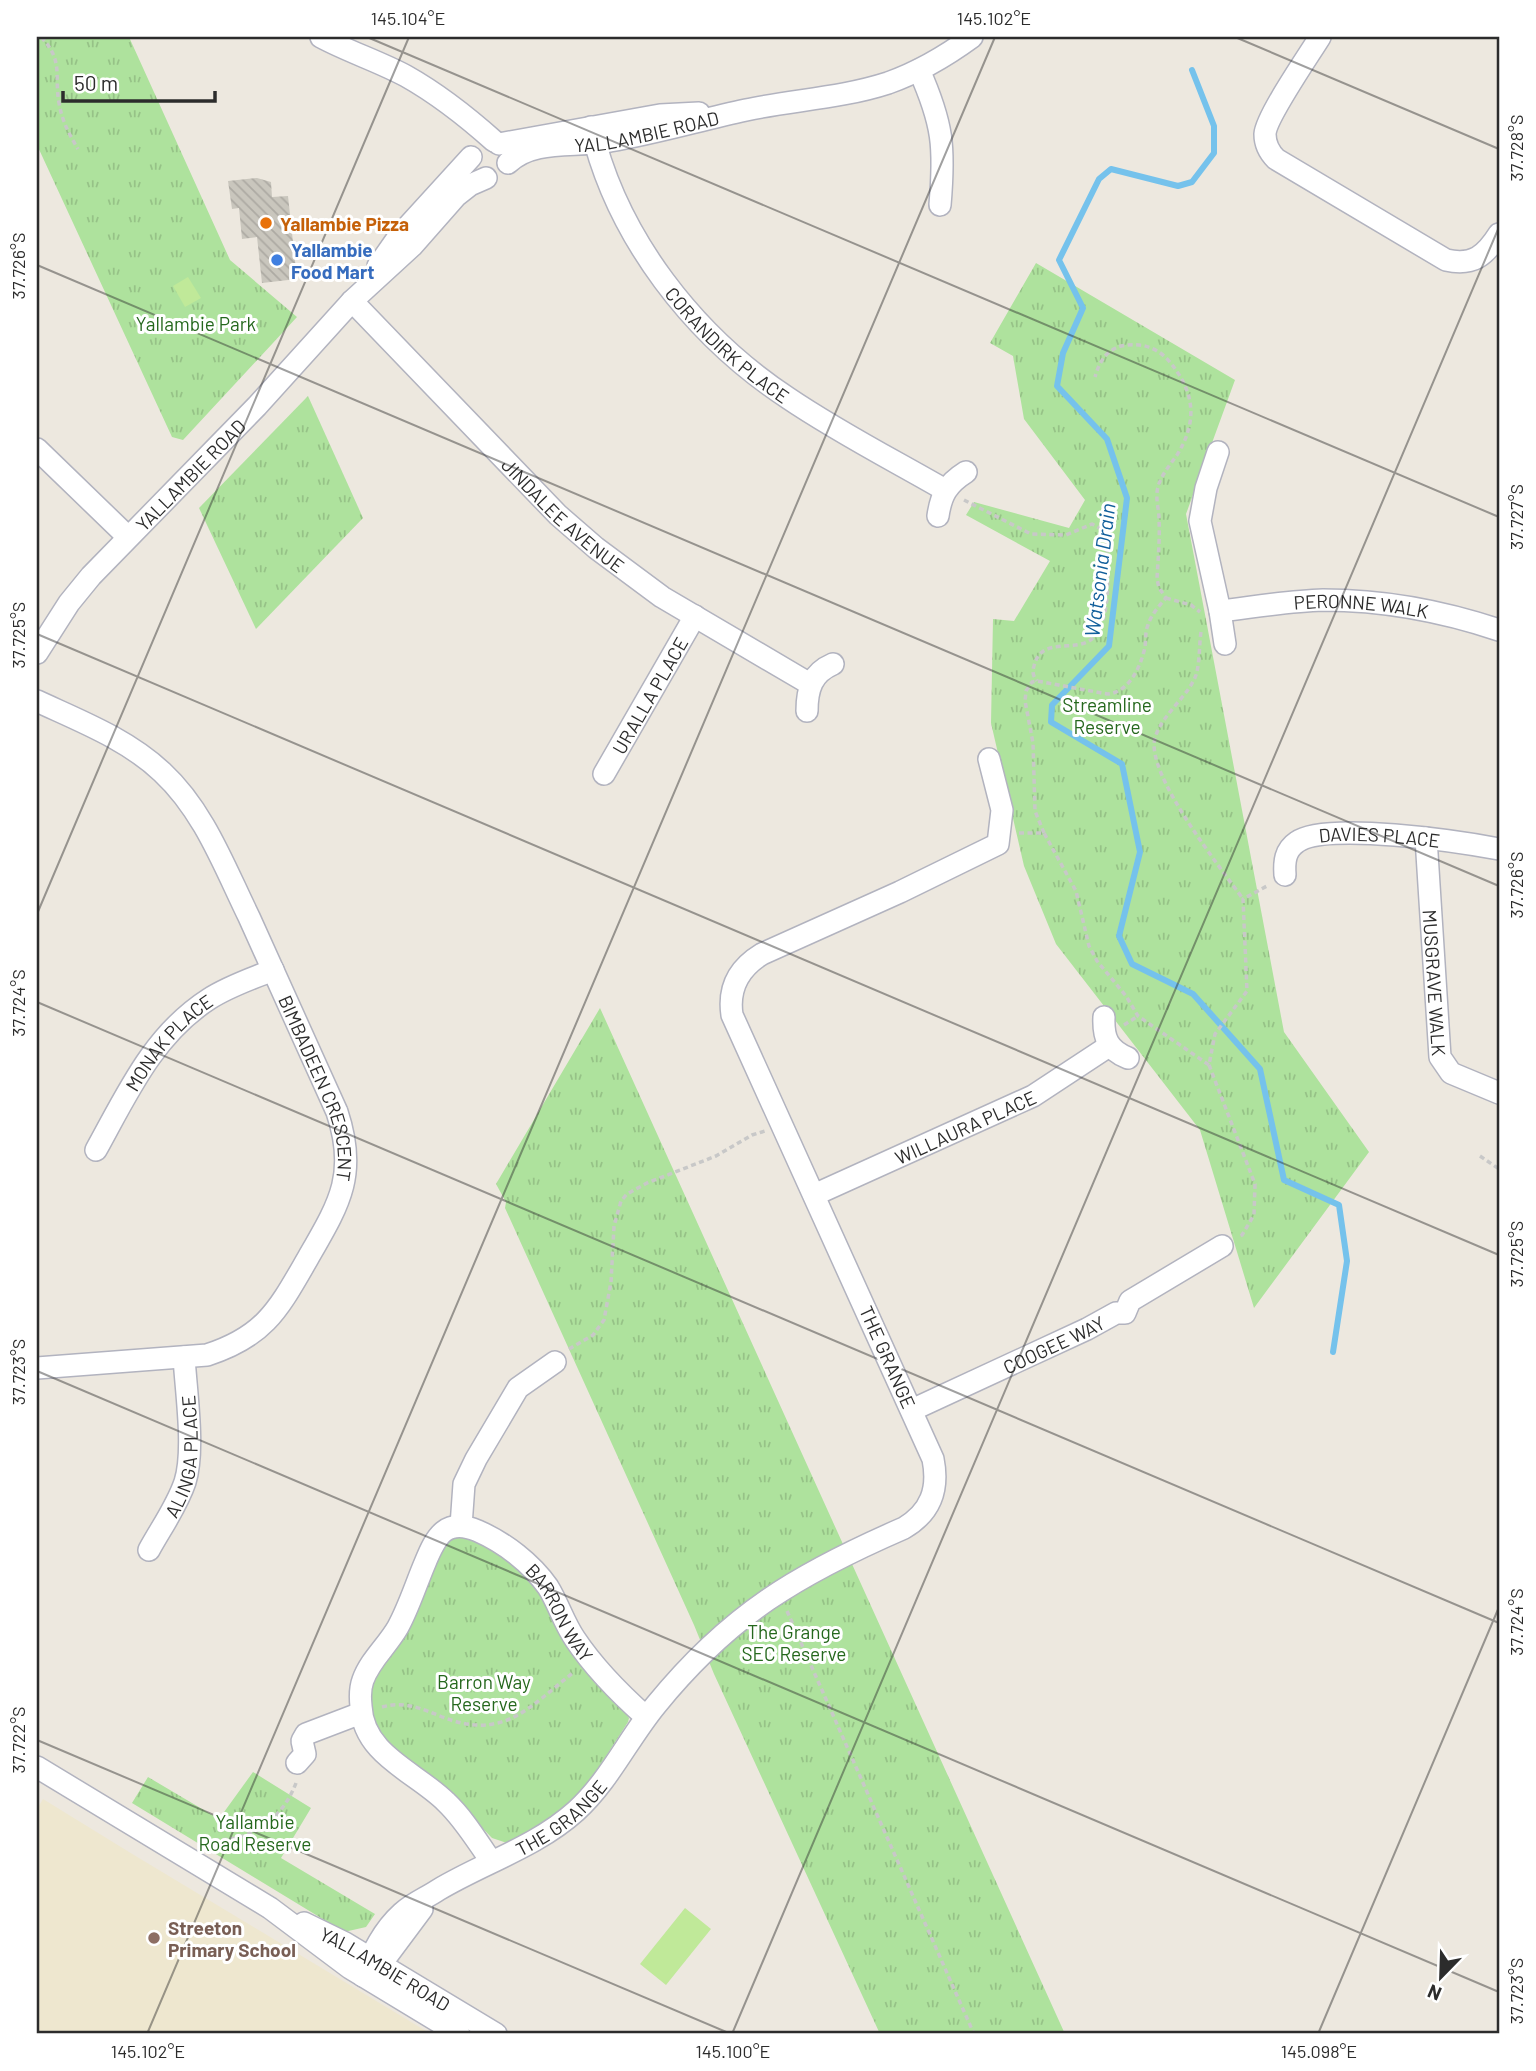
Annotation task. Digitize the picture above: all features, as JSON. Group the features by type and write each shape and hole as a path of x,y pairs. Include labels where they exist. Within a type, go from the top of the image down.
{"street":[{"path":"321,37 405,76 464,114 507,152 508,163"},
{"name":"YALLAMBIE ROAD","path":"352,301 399,236 483,142 663,132 746,110 850,92 886,83 919,70 972,37"},
{"path":"1320,37 1268,124 1266,142 1269,152 1276,159 1446,260 1469,261 1485,254 1499,234"},
{"path":"919,70 939,122 943,146 940,205"},
{"path":"444,101 463,130 476,173 486,178"},
{"name":"YALLAMBIE ROAD","path":"37,653 69,603 128,537 257,406 352,301 412,246 456,196 486,178 497,177 517,155 529,149 593,136"},
{"name":"CORANDIRK PLACE","path":"593,136 603,174 631,230 657,272 722,346 786,397 945,490"},
{"name":"JINDALEE AVENUE","path":"352,301 558,514 629,573 695,616 810,684"},
{"path":"37,449 128,537"},
{"path":"1218,452 1202,501 1200,521 1212,613 1225,644"},
{"path":"938,516 945,490 965,472"},
{"name":"PERONNE WALK","path":"1212,613 1322,600 1366,602 1427,610 1499,630"},
{"name":"URALLA PLACE","path":"604,774 695,616"},
{"path":"807,711 810,684 817,673 833,664"},
{"name":"BIMBADEEN CRESCENT","path":"37,701 142,755 178,788 194,807 273,970 337,1112 345,1134 346,1169 340,1200 282,1302 268,1321 250,1336 229,1348 207,1355 37,1368"},
{"path":"989,759 1002,810 998,844"},
{"name":"DAVIES PLACE","path":"1284,875 1287,852 1294,843 1304,837 1374,833 1467,842 1499,849"},
{"name":"MUSGRAVE WALK","path":"1426,838 1440,1057 1451,1073 1499,1093"},
{"name":"THE GRANGE","path":"371,1966 436,1891 536,1840 576,1811 600,1784 646,1717 682,1673 719,1636 778,1591 816,1569 904,1528 926,1511 936,1486 933,1459 732,1015 731,994 741,971 762,954 900,892 998,844"},
{"name":"MONAK PLACE","path":"96,1150 139,1071 169,1031 188,1013 210,998 273,970"},
{"path":"1104,1017 1105,1038 1109,1046 1128,1058"},
{"name":"WILLAURA PLACE","path":"814,1195 1033,1096 1109,1046"},
{"name":"COOGEE WAY","path":"912,1410 1116,1314 1125,1313 1130,1301 1222,1246"},
{"name":"ALINGA PLACE","path":"149,1550 186,1480 189,1449 184,1357"},
{"path":"491,1861 447,1803 378,1748 365,1728 361,1713 362,1682 368,1669 397,1629 435,1540 450,1527 461,1526 464,1484 518,1388 555,1362"},
{"name":"BARRON WAY","path":"461,1526 493,1539 518,1555 536,1572 589,1659 615,1689 646,1717"},
{"path":"297,1762 304,1754 302,1741 306,1734 361,1713"},
{"name":"YALLAMBIE ROAD","path":"37,1767 270,1909 308,1938 371,1966 496,2034"},
{"name":"YALLAMBIE ROAD","path":"371,1966 459,2034"}],"path":[{"path":"41,37 51,47 59,70 57,87 60,107 66,129 79,149"},
{"path":"1094,377 1109,351 1135,344 1157,350 1181,376 1191,405 1190,428 1161,478 1157,490 1157,579 1166,598 1212,613"},
{"path":"945,490 1031,534 1066,535 1092,524 1105,531 1104,621 1094,637 1087,642 1057,645 1040,654 1034,663 1033,673 1039,681"},
{"path":"1166,598 1147,627 1145,647 1126,687 1115,694 1039,681 1028,686 1025,701 1034,743 1035,811 1076,891 1084,926 1097,961 1126,996 1138,1016 1209,1065"},
{"path":"1202,627 1196,676 1162,724 1155,738 1154,757 1185,820 1243,899 1247,991 1215,1034 1209,1065 1255,1184 1254,1215 1242,1235 1222,1246"},
{"path":"998,844 1015,834 1044,833"},
{"path":"1243,899 1284,875"},
{"path":"555,1362 562,1353 593,1335 604,1320 611,1282 614,1226 621,1201 627,1194 647,1183 716,1156 752,1135 784,1128"},
{"path":"1480,1156 1499,1169"},
{"path":"778,1591 974,2034"},
{"path":"361,1713 390,1705 412,1705 454,1722 482,1727 514,1718 589,1659"},
{"path":"194,1838 224,1840 249,1835 262,1829 284,1808 291,1797 297,1780 297,1762"}],"shaded area":[{"name":"Streeton Primary School","path":"43,1799 431,2034 37,2034 37,1809"}],"green space":[{"name":"Yallambie Park","path":"37,37 129,37 230,260 297,317 183,440 172,437 37,145"},
{"name":"Streamline Reserve","path":"1036,263 1235,380 1186,514 1284,1032 1369,1152 1254,1308 1200,1130 1056,944 1024,866 991,723 993,619 1014,621 1050,561 966,515 974,502 1069,528 1085,500 1024,419 1013,356 990,343"},
{"path":"188,277 201,298 185,307 173,286"},
{"path":"308,396 363,518 256,629 199,508"},
{"name":"The Grange SEC Reserve","path":"600,1008 1065,2034 880,2034 714,1674 496,1184"},
{"name":"Barron Way Reserve","path":"465,1534 502,1553 536,1584 629,1718 587,1786 544,1824 507,1843 492,1838 431,1775 384,1742 370,1711 370,1687 410,1620 448,1537"},
{"name":"Yallambie Road Reserve","path":"253,1772 311,1808 281,1858 375,1914 366,1927 344,1932 132,1803 148,1777 219,1819"},
{"path":"685,1908 711,1929 666,1985 640,1964"}],"building":[{"name":"Yallambie Pizza","path":"257,178 271,182 272,197 288,196 297,279 262,283 257,237 242,239 239,208 232,209 228,181"}],"waterway":[{"name":"Watsonia Drain","path":"1192,70 1214,126 1214,153 1192,182 1178,186 1111,169 1099,179 1059,260 1083,308 1063,353 1057,386 1107,439 1127,498 1109,646 1052,705 1051,722 1122,764 1140,852 1119,936 1132,964 1193,994 1260,1069 1284,1180 1339,1205 1347,1261 1333,1352"}],"place":[{"name":"Yallambie Pizza","path":"266,223"},
{"name":"Yallambie Food Mart","path":"277,260"},
{"name":"Streeton Primary School","path":"154,1938"}]}
